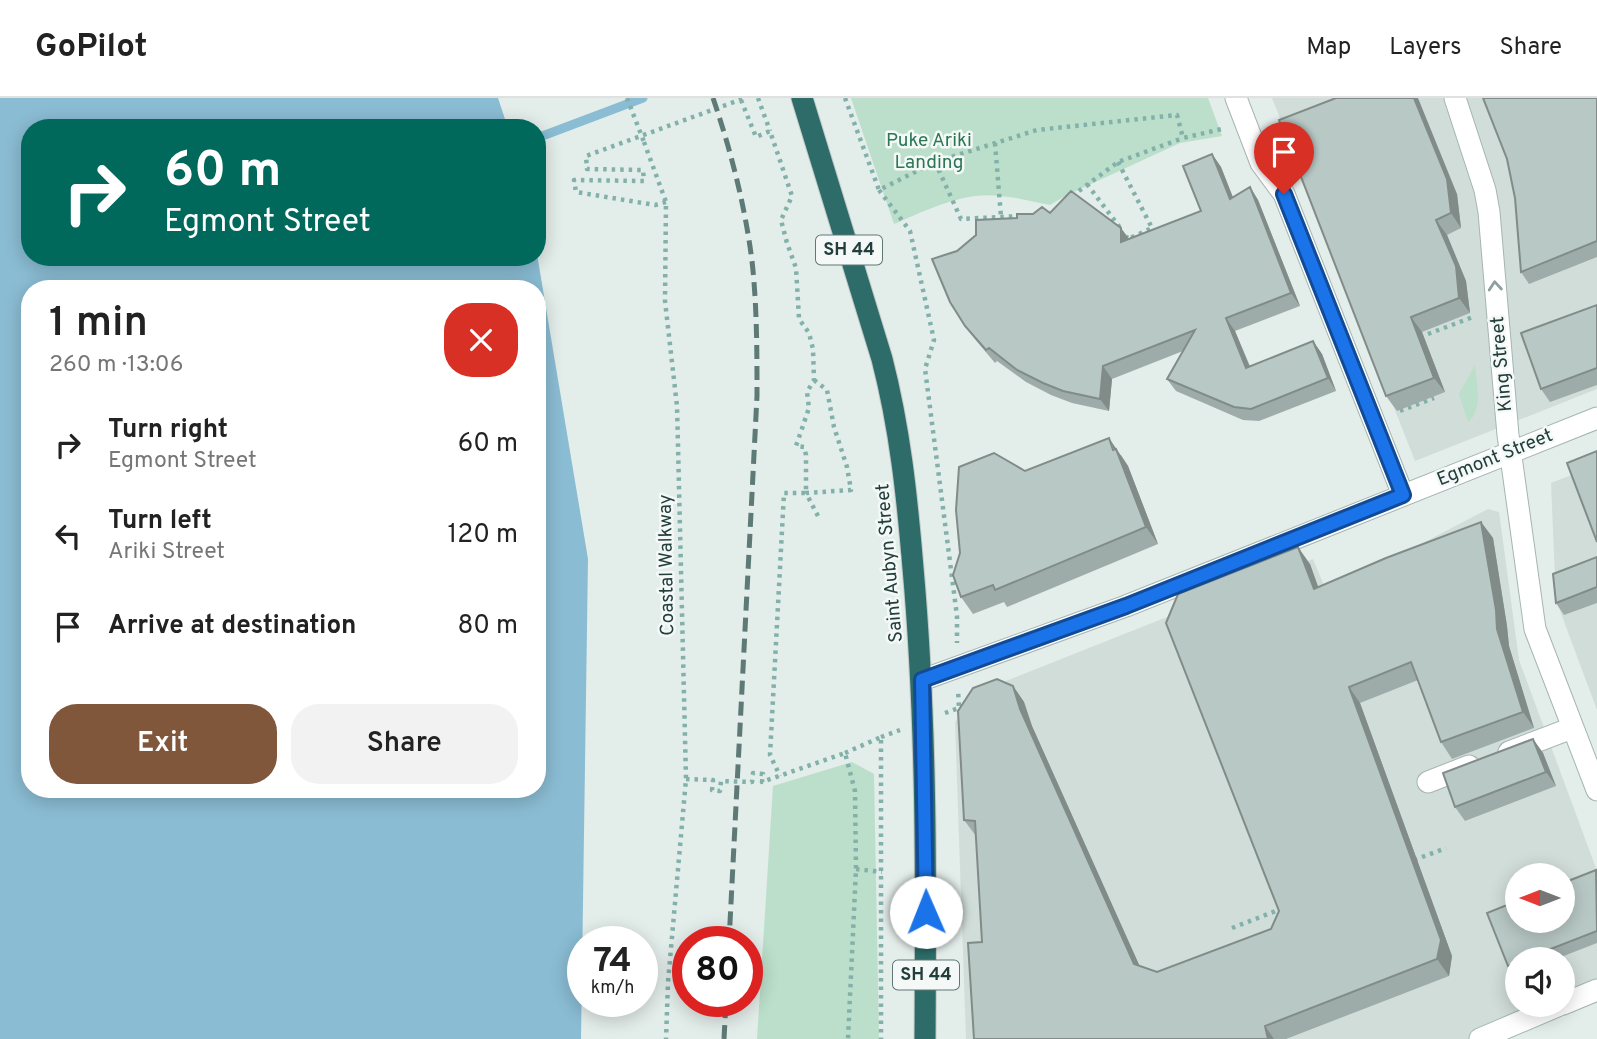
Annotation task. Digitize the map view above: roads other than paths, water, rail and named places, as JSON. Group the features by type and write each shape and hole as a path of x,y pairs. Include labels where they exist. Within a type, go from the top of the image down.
{"highway":[{"name":"Saint Aubyn Street","path":"802,98 894,402 905,477 922,680 925,1039"}],"street":[{"path":"1236,98 1261,163 1284,194 1403,495"},
{"name":"King Street","path":"1455,98 1485,190 1489,212 1511,452 1535,629 1597,790"},
{"name":"Egmont Street","path":"922,680 1126,606 1597,418"},
{"path":"1427,782 1572,728"},
{"path":"1575,999 1597,990"},
{"path":"1480,1039 1532,1017"}],"water":[{"path":"0,98 498,98 505,119 21,119 21,266 539,266 541,280 21,280 21,798 546,798 546,308 588,559 583,926 567,926 567,1017 581,1017 581,1039 0,1039"}],"waterway":[{"path":"546,135 643,98"}],"railway":[{"path":"713,98 731,158 745,220 754,278 757,345 757,396 730,926"},
{"path":"724,1039 725,1017"}],"park label":[{"name":"Puke Ariki Landing","path":"929,152"}]}
